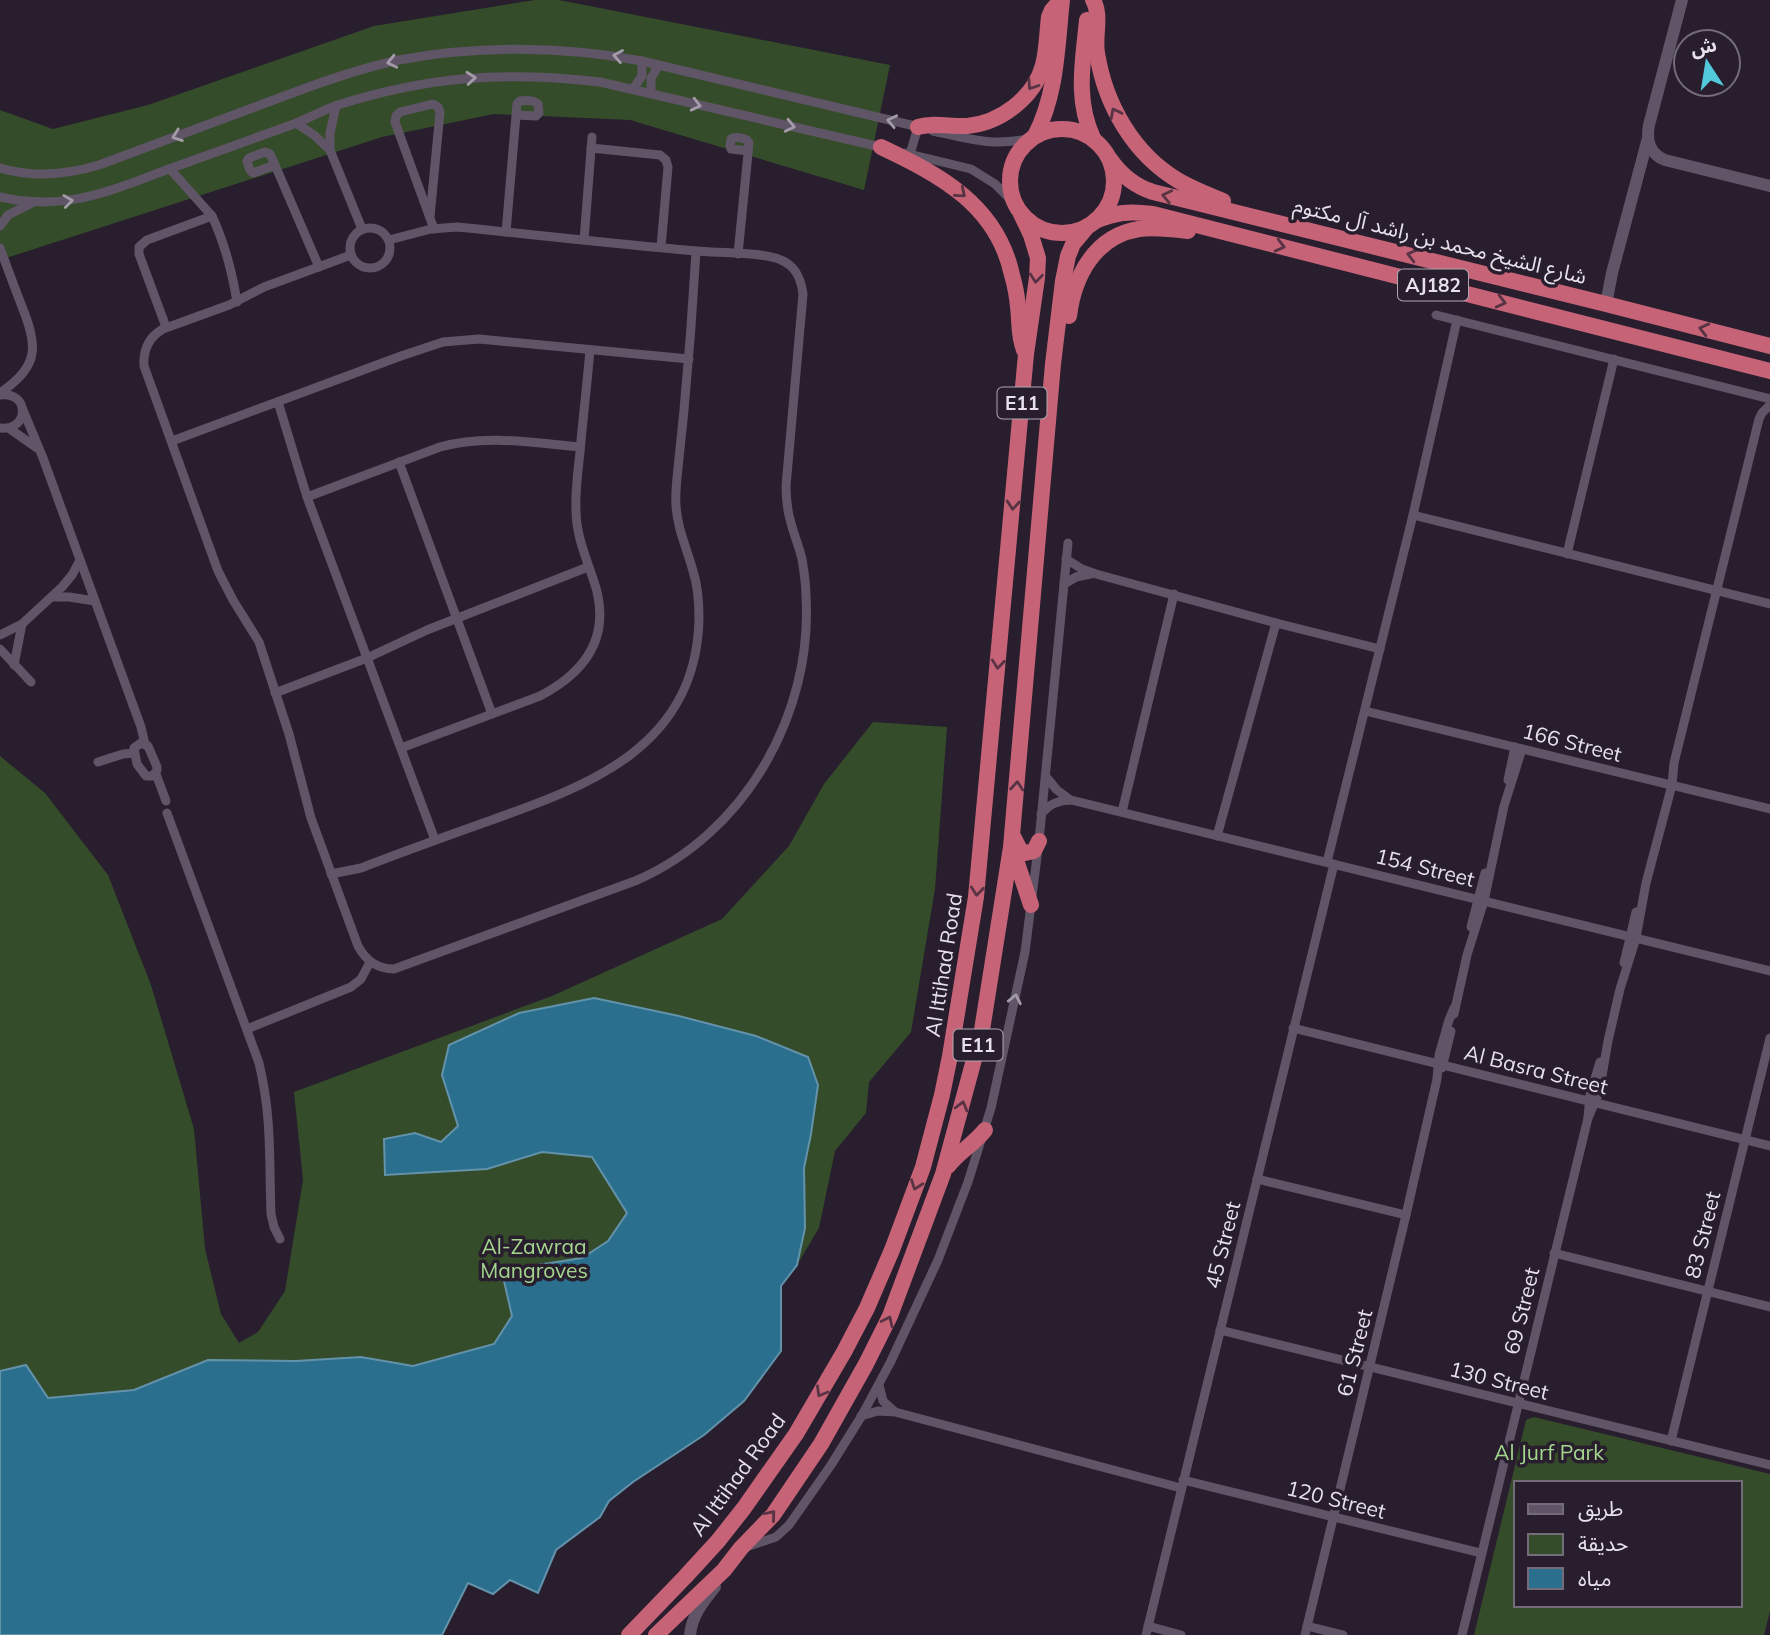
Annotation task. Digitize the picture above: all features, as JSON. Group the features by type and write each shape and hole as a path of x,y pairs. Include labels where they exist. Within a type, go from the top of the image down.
{"highway":[{"path":"918,127 931,124 979,124 1012,109 1031,88 1039,74 1043,65 1049,17 1062,0"},
{"path":"1033,137 1046,111 1053,86 1062,0"},
{"path":"1091,0 1081,91 1083,111 1093,138"},
{"path":"1091,0 1098,10 1096,52 1105,89 1121,124 1150,158 1177,180 1267,219"},
{"path":"1064,128 1093,138 1103,147 1114,172 1111,199 1105,211 1092,223 1074,232 1060,233 1032,224 1018,209 1010,190 1009,176 1020,149 1033,137 1049,130 1064,128"},
{"path":"881,147 941,177 965,196 983,216 1003,247 1012,270 1020,339 1026,354"},
{"name":"شارع الشيخ محمد بن راشد آل مكتوم","path":"1110,159 1124,176 1142,189 1770,346"},
{"name":"Al Ittihad Road","path":"629,1635 718,1541 796,1434 867,1308 923,1167 950,1056 976,897 1026,354 1037,278 1038,258 1031,235 1018,209"},
{"name":"شارع الشيخ محمد بن راشد آل مكتوم","path":"1092,223 1121,212 1153,214 1770,371"},
{"name":"E11","path":"656,1635 724,1570 773,1515 821,1444 890,1316 943,1174 982,1030 1012,841 1053,364 1066,264 1073,244 1092,223"},
{"path":"1053,364 1062,351 1078,277 1086,263 1109,240 1139,229 1161,228 1233,234"},
{"path":"1707,354 1709,362 1715,367 1770,381"},
{"path":"1012,841 1025,853 1034,851 1039,841"},
{"path":"1012,841 1031,905"},
{"path":"943,1174 958,1154 985,1130"}],"street":[{"path":"1606,304 1682,0"},
{"path":"0,168 34,175 78,171 356,71 397,61 480,49 533,48 606,54 988,142 1002,143 1033,137"},
{"path":"633,89 642,76 642,61"},
{"path":"651,93 652,73 659,65"},
{"path":"0,197 34,203 90,197 336,106 391,90 475,77 517,76 600,82 971,169 995,184 1018,209"},
{"path":"430,217 440,112 433,104 400,112 395,122 434,229"},
{"path":"336,106 330,133 330,150 362,229"},
{"path":"506,232 516,115"},
{"path":"296,123 330,150"},
{"path":"910,154 918,127"},
{"path":"584,240 592,137"},
{"path":"1648,138 1658,158 1770,186"},
{"path":"591,148 660,155 666,160 668,167 661,247"},
{"path":"738,254 748,151"},
{"path":"275,165 318,267"},
{"path":"170,169 212,216 223,240 237,302"},
{"path":"0,226 8,215 34,203"},
{"path":"166,327 139,254 139,247 144,241 212,216"},
{"path":"351,255 264,287 237,302 166,327 150,340 144,359 146,373 212,555 233,600 259,642 289,734 311,818 358,946 370,962 383,968 400,968 655,873 672,863 724,817 755,780 775,747 796,693 806,633 805,576 787,504 786,486 803,293 799,275 786,262 768,256 457,227 434,229 389,240"},
{"path":"373,228 382,232 389,240 390,250 386,260 378,266 367,268 358,264 351,255 350,245 354,235 362,229 373,228"},
{"path":"0,248 32,333 33,349 21,376 0,394"},
{"path":"331,874 361,868 566,793 605,773 647,742 678,698 693,663 699,617 694,572 680,530 676,505 696,251"},
{"path":"1436,315 1770,399"},
{"name":"45 Street","path":"1147,1631 1293,1028 1457,320"},
{"path":"172,441 432,345 455,340 689,359"},
{"path":"401,748 540,696 567,680 582,666 596,639 599,619 597,591 579,540 576,513 590,351"},
{"path":"1567,554 1614,359"},
{"path":"5,429 17,425 22,418 19,389 21,376"},
{"path":"0,394 16,397 22,407 145,744 157,767 156,774 166,801"},
{"path":"1752,394 1759,419"},
{"path":"278,402 307,497 435,840"},
{"path":"1759,419 1770,405"},
{"name":"69 Street","path":"1462,1635 1602,1054 1608,1041 1621,975 1633,937 1640,895 1646,883 1759,419"},
{"path":"5,429 39,449"},
{"path":"307,497 458,442 475,439 580,447"},
{"path":"399,462 492,714"},
{"path":"1413,515 1770,604"},
{"path":"741,1548 769,1540 786,1529 861,1417 891,1361 938,1260 985,1130 1025,952 1046,776 1068,543"},
{"path":"1066,559 1096,574 1380,649"},
{"path":"0,635 22,624 50,598 67,581 80,560"},
{"path":"275,693 368,659 456,618 588,567"},
{"path":"1064,584 1082,574 1096,574"},
{"path":"1122,812 1174,594"},
{"path":"50,598 69,597 95,601"},
{"path":"1217,836 1276,623"},
{"path":"14,665 22,624"},
{"path":"0,649 31,682"},
{"name":"166 Street","path":"1365,711 1770,809"},
{"path":"145,744 137,744 134,748 137,764 143,774 150,777 156,774"},
{"name":"61 Street","path":"1306,1631 1406,1216 1449,1020 1467,955 1467,942 1481,900 1505,792 1519,748"},
{"path":"97,762 134,753"},
{"path":"1046,776 1057,790 1071,800"},
{"path":"1041,815 1054,803 1071,800"},
{"name":"154 Street","path":"1071,800 1770,971"},
{"path":"167,813 259,1063 267,1100 271,1214 281,1239"},
{"path":"247,1029 351,987 361,979 370,962"},
{"name":"Al Basra Street","path":"1293,1028 1770,1146"},
{"name":"83 Street","path":"1671,1441 1770,1038"},
{"path":"1257,1179 1406,1216"},
{"path":"1554,1253 1770,1307"},
{"name":"130 Street","path":"1220,1330 1770,1465"},
{"path":"878,1385 883,1401 895,1412"},
{"name":"120 Street","path":"861,1417 877,1411 895,1412 1182,1484 1481,1553"},
{"path":"690,1635 698,1609 716,1586 724,1570"},
{"path":"1147,1631 1181,1635"},
{"path":"1306,1631 1343,1635"}],"green space":[{"path":"535,0 559,0 890,65 864,190 630,120 494,114 382,137 0,260 0,110 53,129 148,105 374,26"},
{"name":"Al-Zawraa Mangroves","path":"873,722 947,727 935,889 911,1032 869,1082 866,1113 835,1151 819,1228 781,1286 781,1351 744,1401 704,1435 609,1501 600,1517 556,1550 538,1593 510,1580 493,1594 468,1583 442,1635 0,1635 0,756 45,793 108,875 151,985 194,1129 205,1249 221,1314 239,1343 258,1332 285,1291 303,1180 294,1092 552,996 722,919 789,846 824,784"},
{"name":"Al Jurf Park","path":"1534,1417 1770,1474 1770,1611 1764,1635 1474,1635 1526,1420"}],"water":[{"name":"Al-Zawraa Mangroves","path":"594,998 756,1036 808,1057 818,1085 804,1168 805,1228 797,1265 781,1286 781,1351 744,1401 704,1435 609,1501 600,1517 556,1550 538,1593 510,1580 493,1594 468,1583 442,1635 0,1635 0,1371 26,1365 48,1398 134,1390 208,1360 296,1361 361,1357 413,1366 494,1344 512,1316 504,1281 531,1266 582,1258 608,1241 627,1213 592,1157 542,1152 487,1169 385,1175 384,1139 415,1133 441,1142 458,1126 442,1075 449,1045 519,1013"}]}
